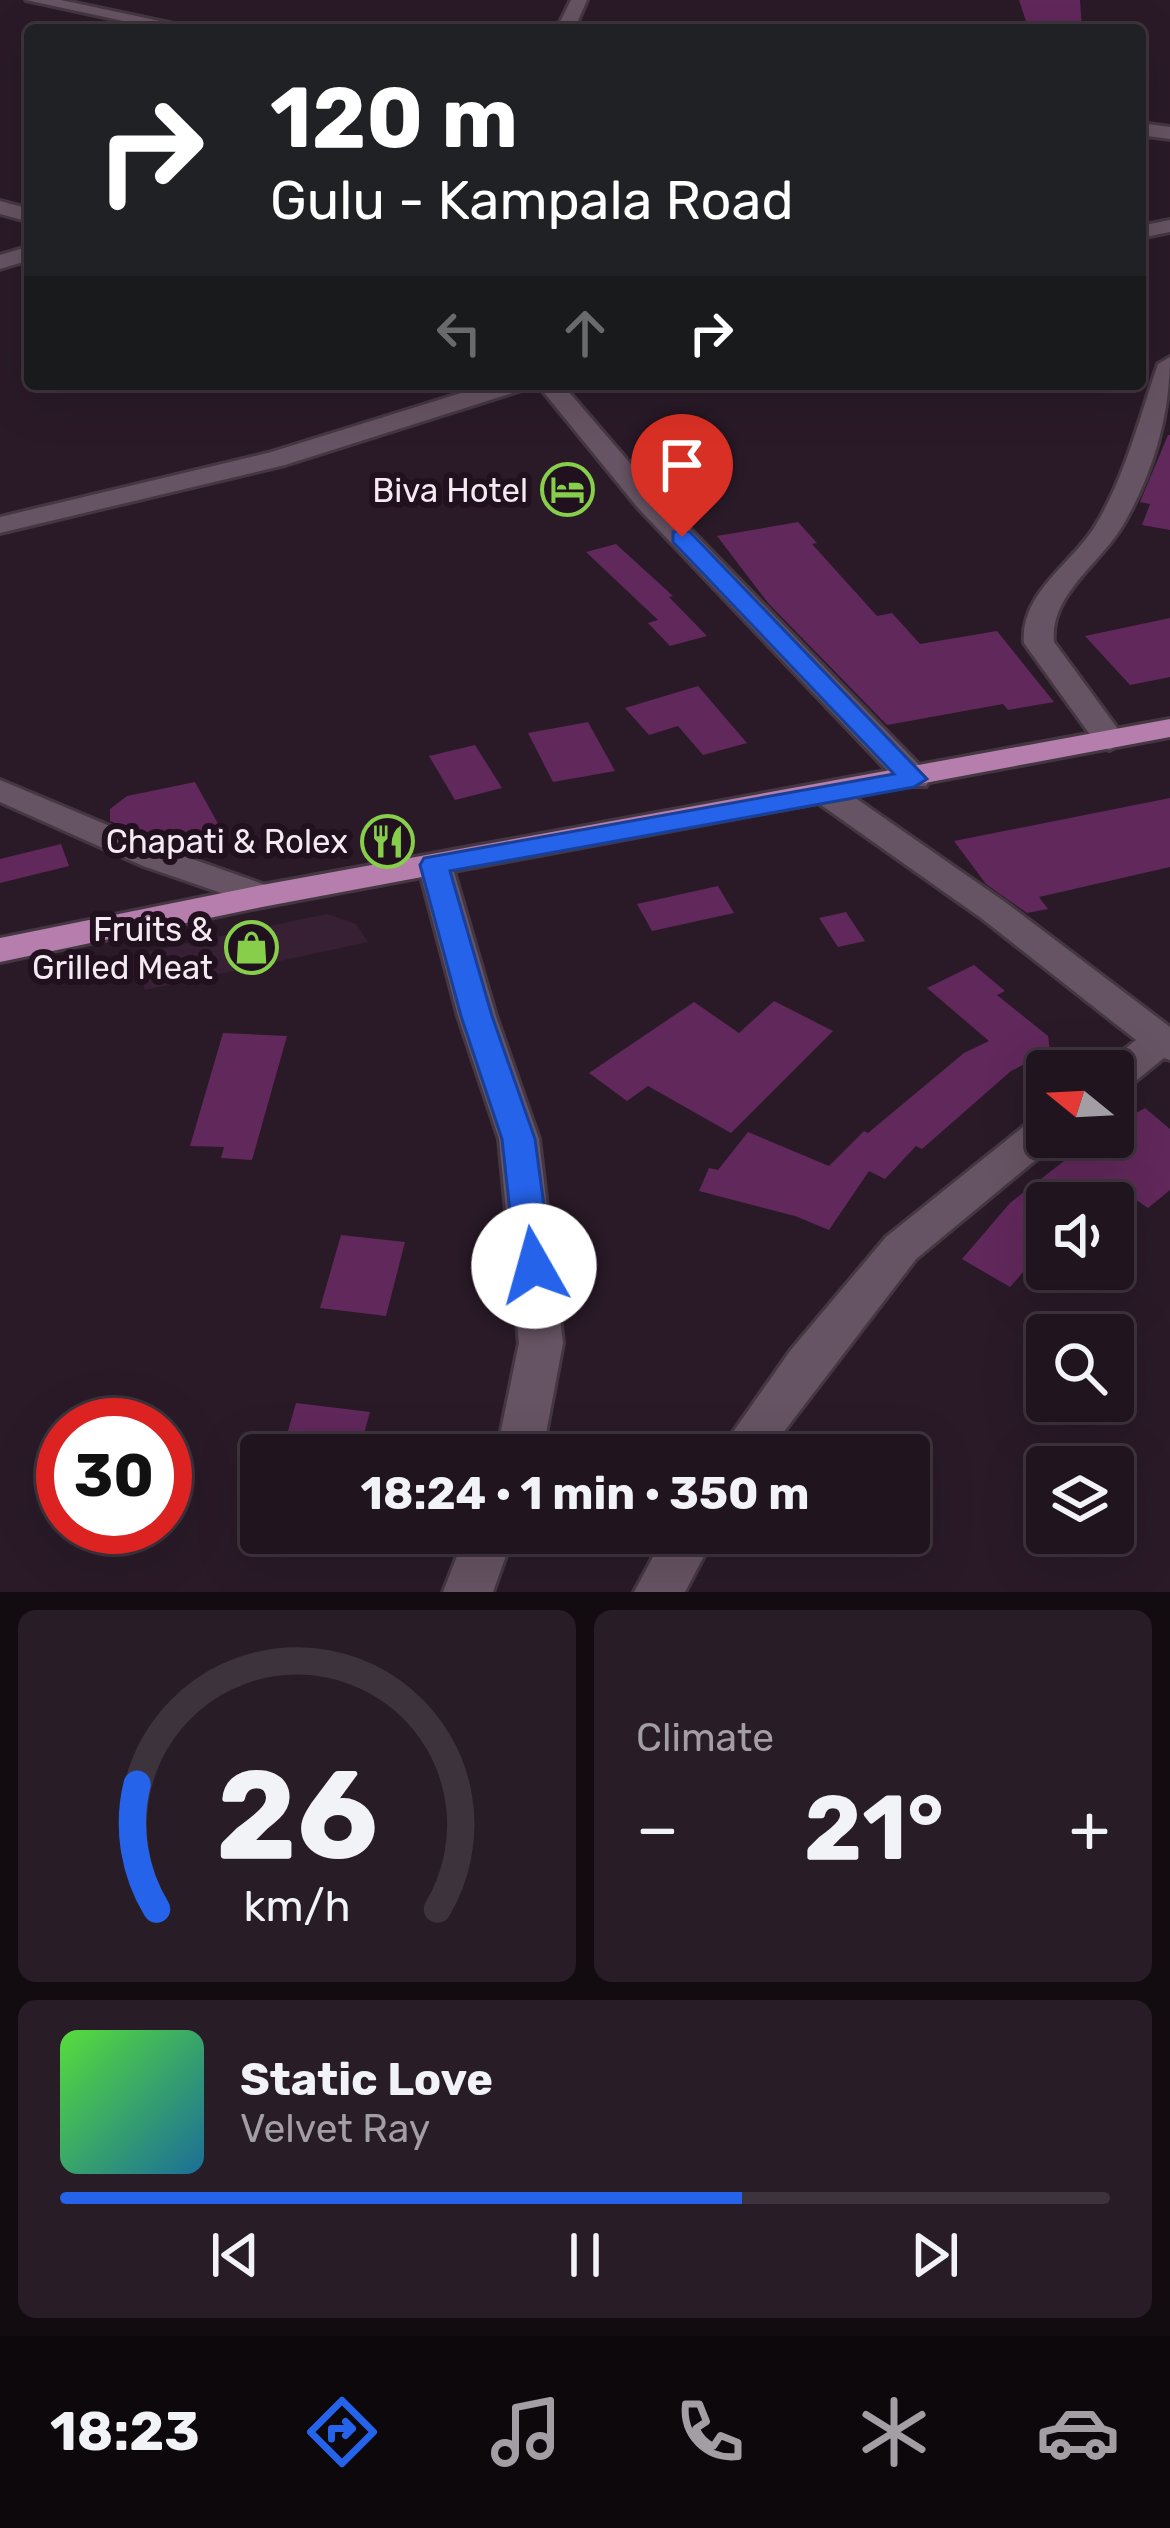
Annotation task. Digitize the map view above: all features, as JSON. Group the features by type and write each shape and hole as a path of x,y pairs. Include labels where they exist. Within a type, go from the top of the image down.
{"main road":[{"path":"0,950 262,896 1170,728"}],"street":[{"path":"34,0 161,24"},
{"path":"1109,740 1040,644 1035,628 1041,611 1100,541 1116,512 1170,364"},
{"path":"0,525 276,459 497,390"},
{"path":"554,390 649,502 914,779"},
{"path":"0,790 155,858 262,896"},
{"path":"826,793 993,910 1166,1044 1134,1065"},
{"path":"434,865 477,1016 519,1139 541,1343 523,1434"},
{"path":"755,1434 901,1248 1026,1146"},
{"path":"468,1592 482,1554"},
{"path":"658,1592 680,1554"}],"shaded area":[{"name":"Fruits & Grilled Meat","path":"327,914 356,924 368,942 145,990 136,954"}],"building":[{"path":"1019,0 1080,0 1082,24 1027,24"},
{"path":"1168,435 1170,530 1142,525 1150,504 1140,502"},
{"path":"798,522 877,616 892,613 920,644 997,631 1054,702 1008,710 1003,704 887,725 768,603 717,536"},
{"path":"616,544 673,596 669,597 707,636 670,646 648,623 658,620 586,552"},
{"path":"1170,618 1170,677 1130,685 1085,636"},
{"path":"698,686 747,743 703,755 678,726 649,735 625,708"},
{"path":"588,722 615,771 553,782 528,733"},
{"path":"475,745 502,788 455,800 429,756"},
{"path":"195,782 227,840 184,851 110,821 110,809 127,796"},
{"path":"1170,798 1170,867 1039,897 1048,909 1027,913 986,884 954,841"},
{"path":"61,844 69,866 0,883 0,859"},
{"path":"718,886 734,913 652,931 637,904"},
{"path":"846,912 865,941 838,947 819,918"},
{"path":"974,965 1005,991 997,995 1048,1036 1050,1050 1026,1050 1026,1063 1011,1071 922,1149 916,1146 885,1179 869,1171 829,1230 795,1216 699,1191 709,1168 718,1170 748,1132 829,1166 864,1131 868,1133 964,1053 989,1041 927,988"},
{"path":"774,1001 833,1031 731,1133 648,1086 627,1101 589,1073 694,1002 739,1033"},
{"path":"223,1033 287,1036 252,1160 221,1158 224,1147 190,1146"},
{"path":"1145,1108 1170,1129 1170,1190 1148,1208 1134,1198 1134,1182 1037,1182 1068,1158 1134,1158 1134,1114"},
{"path":"1026,1191 1026,1269 1010,1287 962,1259"},
{"path":"341,1235 405,1242 386,1316 320,1308"},
{"path":"296,1403 370,1412 364,1434 287,1434"}],"place":[{"name":"Biva Hotel","path":"567,490"},
{"name":"Chapati & Rolex","path":"387,841"},
{"name":"Fruits & Grilled Meat","path":"252,948"}],"route":[{"path":"534,1266 519,1139 477,1016 434,865 914,779 682,537"}]}
